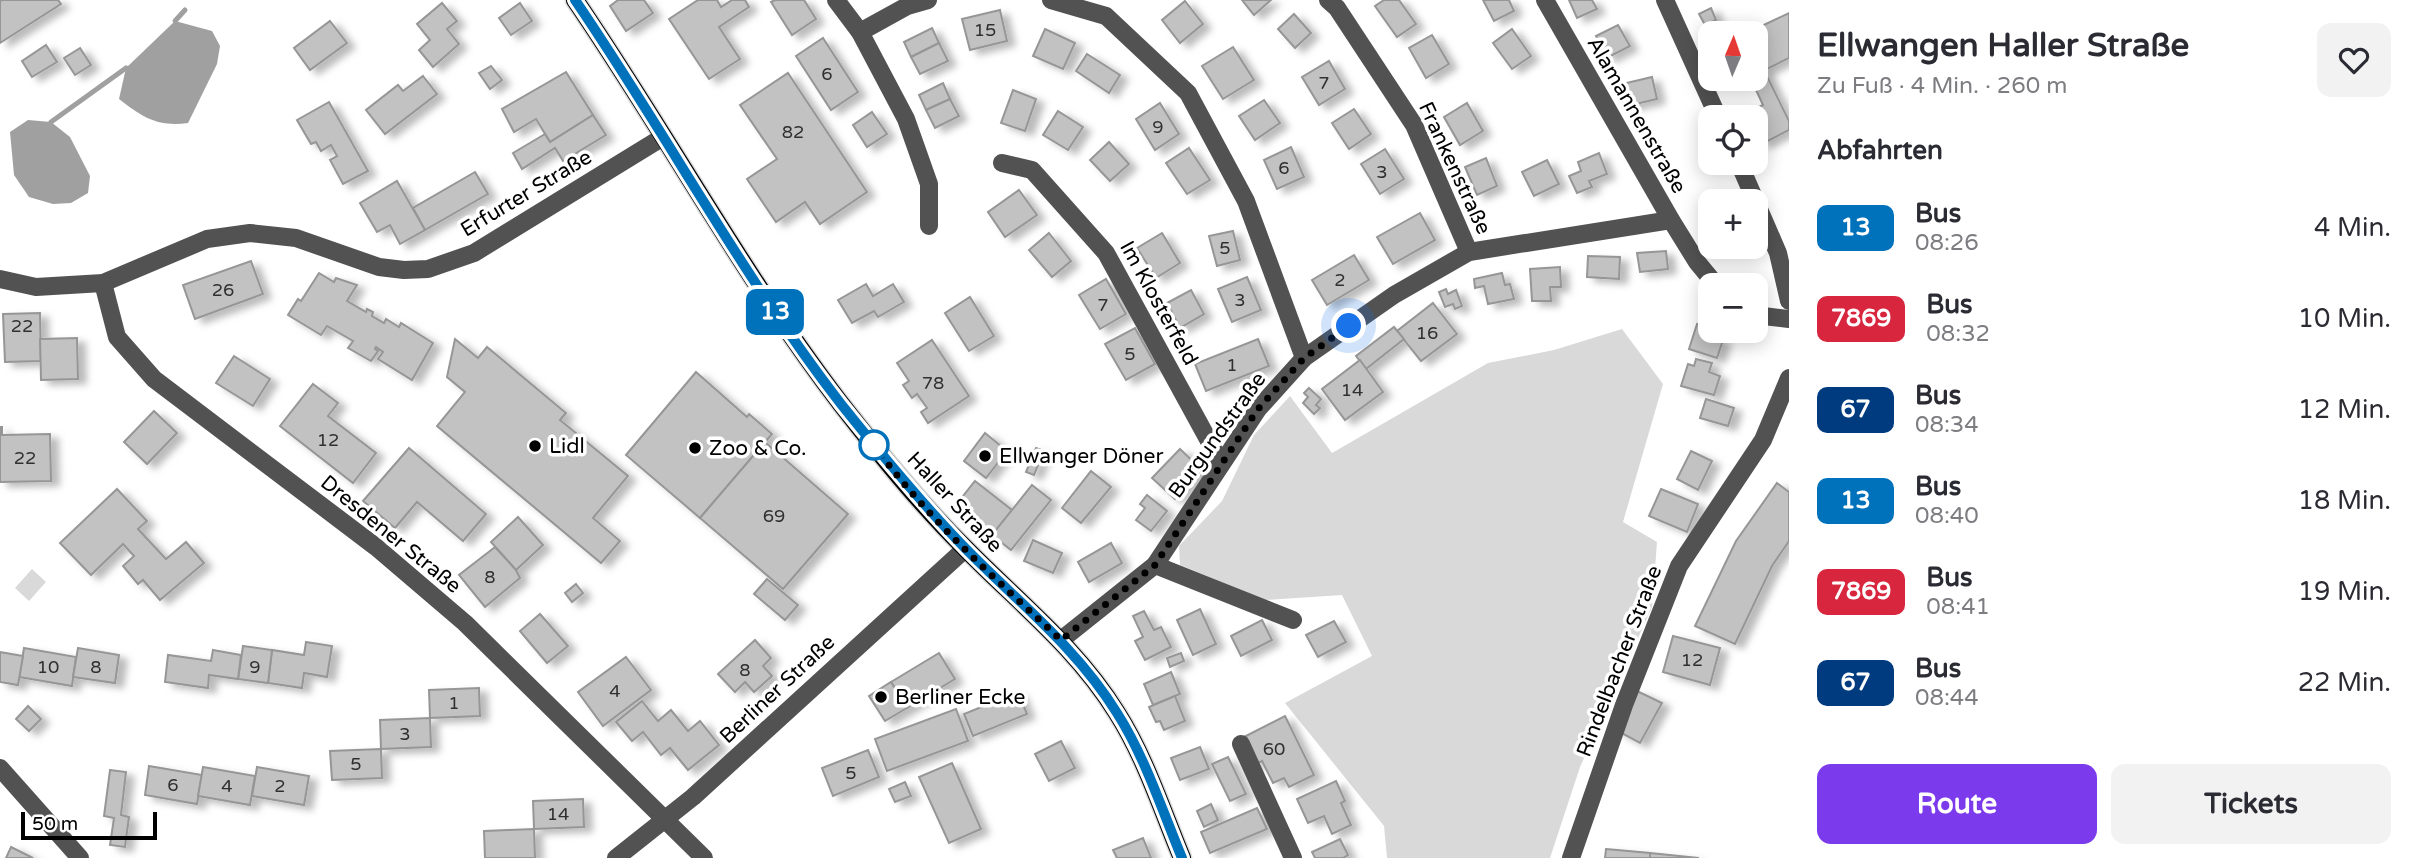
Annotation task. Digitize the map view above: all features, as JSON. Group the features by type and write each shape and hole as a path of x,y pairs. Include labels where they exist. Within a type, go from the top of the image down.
{"main road":[{"name":"Haller Straße","path":"575,0 791,336 895,473 965,548 1061,640 1095,681 1136,748 1182,858"}],"street":[{"path":"836,0 860,32 906,119 929,184 929,226"},
{"path":"860,32 907,6 928,0"},
{"path":"1051,0 1106,16 1188,93 1246,201 1304,358"},
{"name":"Frankenstraße","path":"1328,0 1337,8 1414,125 1469,251"},
{"name":"Alamannenstraße","path":"1545,0 1671,220 1706,273"},
{"path":"1665,0 1713,105"},
{"name":"Erfurter Straße","path":"0,279 36,287 103,283 207,239 250,233 296,238 379,267 428,269 474,253 663,137"},
{"name":"Im Klosterfeld","path":"1002,163 1032,170 1106,253 1221,463"},
{"path":"1744,175 1778,253 1789,301"},
{"name":"Burgundstraße","path":"1061,640 1155,565 1258,409 1304,358 1394,295 1469,251 1671,220"},
{"name":"Dresdener Straße","path":"103,283 117,337 154,379 376,547 466,623 704,858"},
{"path":"1768,317 1789,319"},
{"name":"Rindelbacher Straße","path":"1571,858 1624,705 1679,566 1763,440 1789,378"},
{"name":"Berliner Straße","path":"616,858 693,797 965,548"},
{"path":"1155,565 1293,620"},
{"path":"1241,744 1293,858"},
{"path":"0,768 80,858"}],"shaded area":[{"path":"175,21 212,31 220,46 217,64 188,123 177,124 150,119 119,99 126,68"},
{"path":"28,120 51,122 70,137 90,176 88,193 71,203 53,204 29,197 14,175 10,132"},
{"path":"1622,329 1663,384 1623,522 1657,542 1652,607 1580,767 1550,858 1387,858 1384,826 1285,703 1372,656 1342,595 1266,600 1180,565 1179,546 1222,501 1254,435 1290,396 1332,453 1488,363 1554,350"},
{"path":"32,569 46,582 29,601 15,588"}],"building":[{"path":"2,0 58,0 61,4 0,43"},
{"path":"618,0 644,0 653,13 626,31 610,6"},
{"path":"698,0 717,0 721,7 732,0 745,0 749,7 719,27 740,59 709,79 669,19"},
{"path":"804,0 816,19 792,35 771,2"},
{"path":"1242,0 1271,0 1254,15"},
{"path":"1384,0 1399,0 1416,24 1397,37 1375,6"},
{"path":"1483,0 1509,0 1514,11 1494,21"},
{"path":"1569,0 1592,0 1597,9 1577,18"},
{"path":"1185,1 1203,24 1180,43 1162,20"},
{"path":"442,3 457,21 447,29 459,44 433,67 419,50 430,40 417,24"},
{"path":"520,3 532,21 511,35 499,18"},
{"path":"1711,8 1716,20 1703,21 1699,14"},
{"path":"1000,10 1007,41 970,50 962,19"},
{"path":"1789,13 1789,58 1768,68 1768,23"},
{"path":"1294,14 1311,33 1295,48 1278,29"},
{"path":"330,21 347,43 310,70 294,48"},
{"path":"1618,25 1630,46 1607,58 1596,36"},
{"path":"932,28 939,43 911,57 904,42"},
{"path":"1045,29 1075,43 1063,69 1033,56"},
{"path":"1512,29 1531,56 1512,69 1493,43"},
{"path":"1432,35 1449,64 1426,78 1409,48"},
{"path":"823,38 858,92 831,110 796,56"},
{"path":"939,43 948,61 920,74 911,57"},
{"path":"46,45 57,62 32,77 22,61"},
{"path":"1233,47 1254,80 1223,99 1202,66"},
{"path":"80,48 91,65 75,75 64,58"},
{"path":"1087,54 1120,75 1109,93 1076,71"},
{"path":"1329,61 1345,89 1319,105 1302,77"},
{"path":"491,66 502,80 490,89 479,73"},
{"path":"566,72 593,115 550,142 536,119 514,132 502,109"},
{"path":"788,73 867,192 820,224 805,202 776,222 747,179 777,159 740,105"},
{"path":"423,76 437,94 385,134 366,110 398,85 403,91"},
{"path":"1652,77 1657,99 1623,107 1618,85"},
{"path":"1768,78 1789,121 1789,130 1768,141 1768,105 1763,105 1757,91 1768,91"},
{"path":"943,83 950,99 926,110 919,95"},
{"path":"1013,90 1036,99 1025,131 1001,123"},
{"path":"950,99 959,116 935,128 926,110"},
{"path":"1264,100 1280,123 1255,140 1239,116"},
{"path":"329,102 368,171 343,184 330,160 337,156 331,145 321,151 316,142 311,144 297,120"},
{"path":"1160,103 1179,134 1155,150 1136,119"},
{"path":"1467,103 1483,131 1460,145 1444,117"},
{"path":"1354,109 1371,134 1349,149 1332,123"},
{"path":"1058,111 1083,127 1068,150 1043,135"},
{"path":"872,112 887,134 867,147 853,125"},
{"path":"593,115 606,135 563,161 555,148 522,169 513,153 545,134 550,142"},
{"path":"1109,142 1129,164 1110,181 1090,160"},
{"path":"1291,147 1304,177 1277,189 1264,160"},
{"path":"1189,148 1210,180 1187,194 1166,163"},
{"path":"1385,149 1404,179 1380,194 1361,164"},
{"path":"1599,153 1607,174 1589,181 1592,187 1577,193 1569,176 1581,171 1578,162"},
{"path":"1486,158 1497,186 1477,195 1465,167"},
{"path":"1547,160 1559,184 1534,196 1522,172"},
{"path":"475,172 488,194 425,230 413,208"},
{"path":"397,181 425,230 400,244 390,225 377,232 360,203"},
{"path":"1019,190 1037,215 1005,237 988,212"},
{"path":"1420,213 1435,240 1393,264 1377,237"},
{"path":"1233,231 1240,260 1217,266 1209,236"},
{"path":"1049,233 1071,261 1052,277 1029,250"},
{"path":"1162,233 1180,263 1156,278 1137,248"},
{"path":"1666,251 1668,269 1640,272 1637,253"},
{"path":"1354,255 1369,280 1327,305 1312,280"},
{"path":"1588,256 1620,257 1619,279 1587,277"},
{"path":"251,261 263,294 195,319 183,285"},
{"path":"1560,267 1561,287 1550,287 1551,301 1532,301 1530,269"},
{"path":"319,273 334,282 336,278 357,285 347,301 366,312 367,309 373,312 372,316 384,323 386,319 399,327 401,323 433,343 412,380 378,359 383,352 376,347 378,351 371,361 348,348 353,341 327,326 321,335 288,315 298,299 301,301"},
{"path":"1502,273 1505,285 1510,284 1514,299 1488,304 1484,286 1475,288 1474,279"},
{"path":"1247,277 1261,310 1232,322 1218,289"},
{"path":"1106,279 1126,314 1100,329 1079,295"},
{"path":"866,284 873,296 893,284 904,302 878,317 874,311 852,323 838,300"},
{"path":"1446,289 1448,294 1456,290 1462,306 1455,309 1453,304 1445,307 1439,292"},
{"path":"1191,290 1204,314 1180,328 1167,303"},
{"path":"970,297 994,336 969,351 945,313"},
{"path":"1433,303 1457,334 1421,361 1397,331"},
{"path":"40,313 41,361 5,362 3,314"},
{"path":"1697,324 1698,343 1722,343 1717,358 1689,349"},
{"path":"1394,327 1404,339 1366,369 1356,356"},
{"path":"1135,328 1155,364 1126,380 1105,344"},
{"path":"77,338 78,379 41,380 40,339"},
{"path":"455,339 478,358 487,347 566,413 560,420 628,476 593,518 620,541 601,563 437,426 465,392 447,377"},
{"path":"1258,339 1269,366 1206,391 1195,364"},
{"path":"932,340 969,396 928,423 921,412 927,408 917,394 912,398 903,385 909,381 897,363"},
{"path":"234,356 270,379 253,406 216,383"},
{"path":"1696,359 1712,363 1709,372 1720,376 1714,395 1681,386 1688,364 1694,366"},
{"path":"1360,360 1383,392 1345,420 1322,389"},
{"name":"Zoo & Co.","path":"696,372 747,417 749,414 772,434 700,518 626,455"},
{"path":"313,384 338,403 328,416 376,453 353,483 280,426"},
{"path":"1309,388 1321,399 1316,405 1320,408 1314,414 1303,403 1308,397 1304,393"},
{"path":"1706,399 1734,408 1728,426 1700,418"},
{"path":"154,411 177,433 147,464 124,442"},
{"path":"0,427 2,435 50,434 51,481 0,482"},
{"name":"Ellwanger Döner","path":"985,433 1007,451 986,478 964,461"},
{"path":"765,442 848,514 783,589 700,518"},
{"path":"409,448 486,514 463,541 417,502 395,528 363,501"},
{"path":"1036,448 1044,451 1034,475 1026,472"},
{"path":"1180,449 1202,470 1175,499 1152,478"},
{"path":"1691,451 1712,461 1698,490 1677,479"},
{"path":"1091,471 1111,487 1081,523 1062,508"},
{"path":"975,481 1012,510 992,535 955,506"},
{"path":"1777,483 1789,492 1789,541 1772,566 1735,644 1695,626 1736,541"},
{"path":"1032,485 1051,500 1011,550 992,535"},
{"path":"117,489 147,521 138,529 166,559 186,542 204,563 160,600 143,580 138,584 123,566 134,556 123,544 91,575 60,543"},
{"path":"1661,489 1698,504 1687,532 1649,516"},
{"path":"1147,495 1167,511 1151,531 1136,520 1145,508 1140,504"},
{"path":"518,517 543,545 516,570 491,542"},
{"path":"1033,540 1062,553 1053,573 1024,561"},
{"path":"1111,543 1122,563 1089,582 1078,562"},
{"path":"495,547 520,578 485,607 459,575"},
{"path":"767,579 798,605 785,620 754,594"},
{"path":"576,584 583,593 572,602 565,593"},
{"path":"1200,609 1216,644 1193,655 1177,620"},
{"path":"1144,611 1154,630 1161,627 1171,647 1145,660 1135,641 1143,637 1133,616"},
{"path":"540,614 568,646 547,663 520,631"},
{"path":"1262,620 1272,640 1241,656 1231,636"},
{"path":"1334,621 1346,642 1318,657 1306,635"},
{"path":"1673,636 1720,648 1710,685 1663,672"},
{"path":"755,640 771,658 763,666 772,676 754,692 745,682 735,692 718,674"},
{"path":"306,642 332,646 327,677 304,673 302,688 268,683 272,650 304,655"},
{"path":"243,646 272,650 268,683 238,679"},
{"path":"24,648 76,657 72,686 19,677"},
{"path":"78,648 119,655 115,683 73,677"},
{"path":"213,650 241,655 238,679 209,675 208,688 165,682 168,655 211,661"},
{"path":"0,652 23,656 18,685 0,682"},
{"path":"939,653 955,679 907,708 891,682"},
{"path":"1181,653 1184,661 1170,667 1167,658"},
{"path":"626,657 651,690 603,726 578,692"},
{"path":"1171,672 1180,694 1153,705 1144,684"},
{"path":"891,682 907,708 885,721 869,696"},
{"path":"479,688 480,716 430,718 429,690"},
{"path":"1637,691 1662,703 1640,743 1616,730"},
{"path":"1018,692 1027,714 973,736 964,714"},
{"path":"1175,696 1185,721 1164,730 1160,721 1156,722 1149,707"},
{"path":"642,701 658,721 671,710 688,731 700,721 719,745 688,770 670,748 661,755 643,732 632,741 616,722"},
{"path":"28,706 41,719 29,731 16,719"},
{"path":"956,709 968,741 887,771 875,739"},
{"path":"1285,716 1314,775 1289,787 1284,778 1273,783 1262,761 1255,765 1242,738"},
{"path":"430,718 431,747 381,749 380,720"},
{"path":"1061,741 1075,768 1049,781 1035,754"},
{"path":"1200,747 1209,769 1180,780 1171,758"},
{"path":"381,749 382,778 332,780 330,751"},
{"path":"868,750 879,777 833,796 822,768"},
{"path":"1228,757 1246,794 1230,801 1212,764"},
{"path":"952,763 981,829 949,843 919,777"},
{"path":"149,766 202,775 197,804 145,795"},
{"path":"203,767 255,776 250,805 198,796"},
{"path":"257,767 309,776 304,805 252,796"},
{"path":"110,770 126,772 121,815 129,817 125,847 110,845 114,818 104,816"},
{"path":"1336,781 1345,801 1341,803 1351,825 1332,834 1324,816 1308,823 1297,799"},
{"path":"905,782 911,796 895,802 889,789"},
{"path":"583,799 584,827 534,829 533,801"},
{"path":"1211,804 1218,820 1204,827 1197,811"},
{"path":"1257,808 1267,829 1210,853 1201,832"},
{"path":"534,829 535,858 485,858 484,831"},
{"path":"1143,838 1151,858 1117,858 1113,850"},
{"path":"1340,839 1348,855 1343,858 1315,858 1312,852"},
{"path":"11,847 33,858 6,858"},
{"path":"1606,849 1650,853 1650,858 1605,858"},
{"path":"1650,853 1699,858 1650,858"}],"waterway":[{"path":"175,21 185,10"},
{"path":"51,122 126,68"}],"bus line":[{"name":"13","path":"575,0 612,54 745,267 840,402 895,473 925,506 1061,640 1095,681 1136,748 1182,858"}],"place":[{"name":"Lidl","path":"535,446"},
{"name":"Zoo & Co.","path":"695,448"},
{"name":"Ellwanger Döner","path":"985,456"},
{"name":"Berliner Ecke","path":"881,697"}],"route":[{"path":"874,445 895,473 965,548 1061,640 1155,565 1258,409 1304,358 1349,326"}]}
